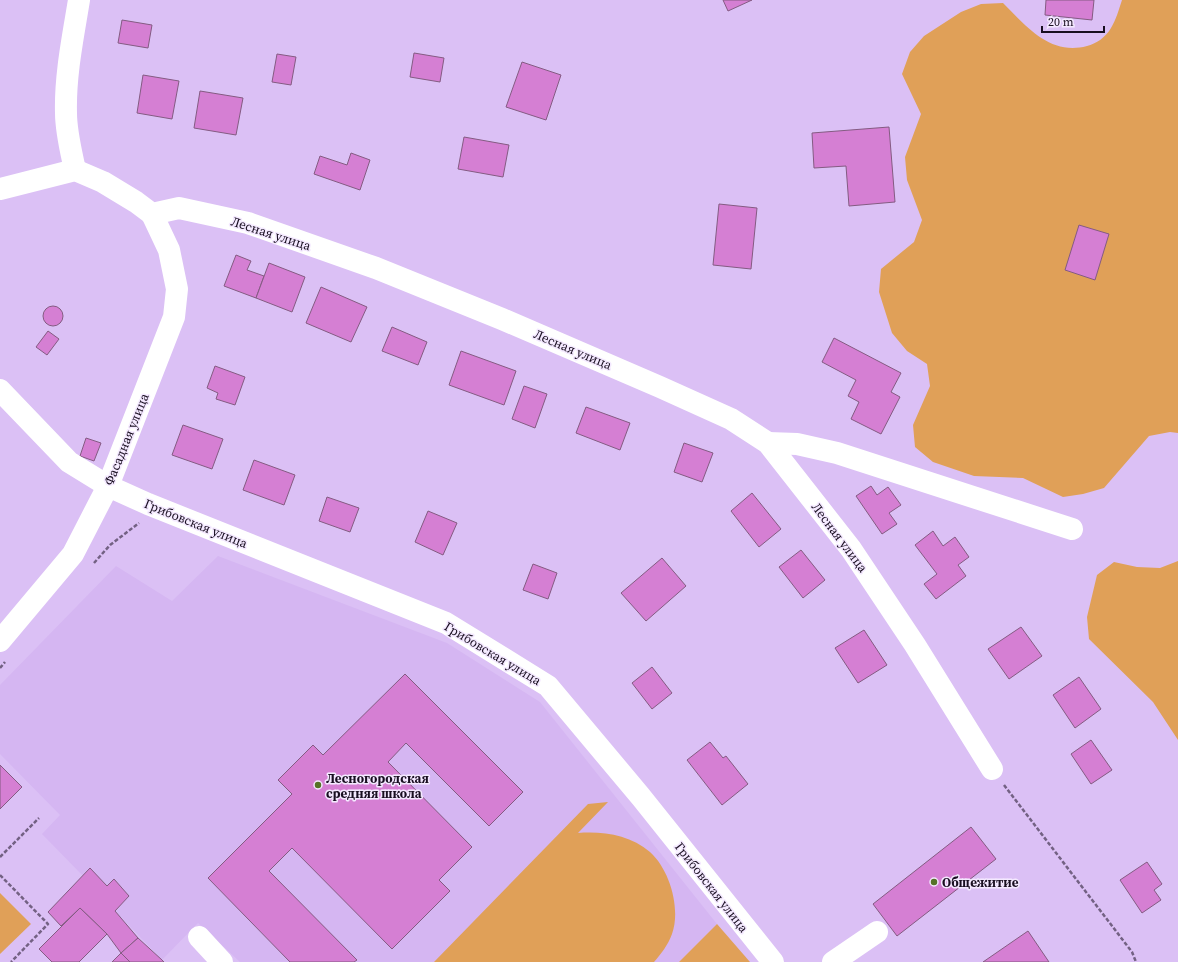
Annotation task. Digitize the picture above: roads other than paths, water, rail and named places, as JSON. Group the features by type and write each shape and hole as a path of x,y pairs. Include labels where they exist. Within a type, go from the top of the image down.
{"street":[{"path":"75,170 69,142 66,113 70,63 79,0"},
{"path":"0,189 75,170 103,182 136,202 152,214"},
{"name":"Лесная улица","path":"152,214 179,208 248,223 376,268 502,319 653,384 731,419 768,443 851,549 915,645 992,769"},
{"name":"Фасадная улица","path":"0,641 73,554 108,486 174,317 177,289 169,250 152,214"},
{"name":"Грибовская улица","path":"0,390 69,462 108,486 148,504 446,624 548,686 641,796 773,962"},
{"path":"768,443 797,444 837,454 1072,529"},
{"path":"833,962 877,932"},
{"path":"199,937 222,962"}],"place":[{"name":"Лесногородская средняя школа","path":"318,785"},
{"name":"Общежитие","path":"934,882"}]}
